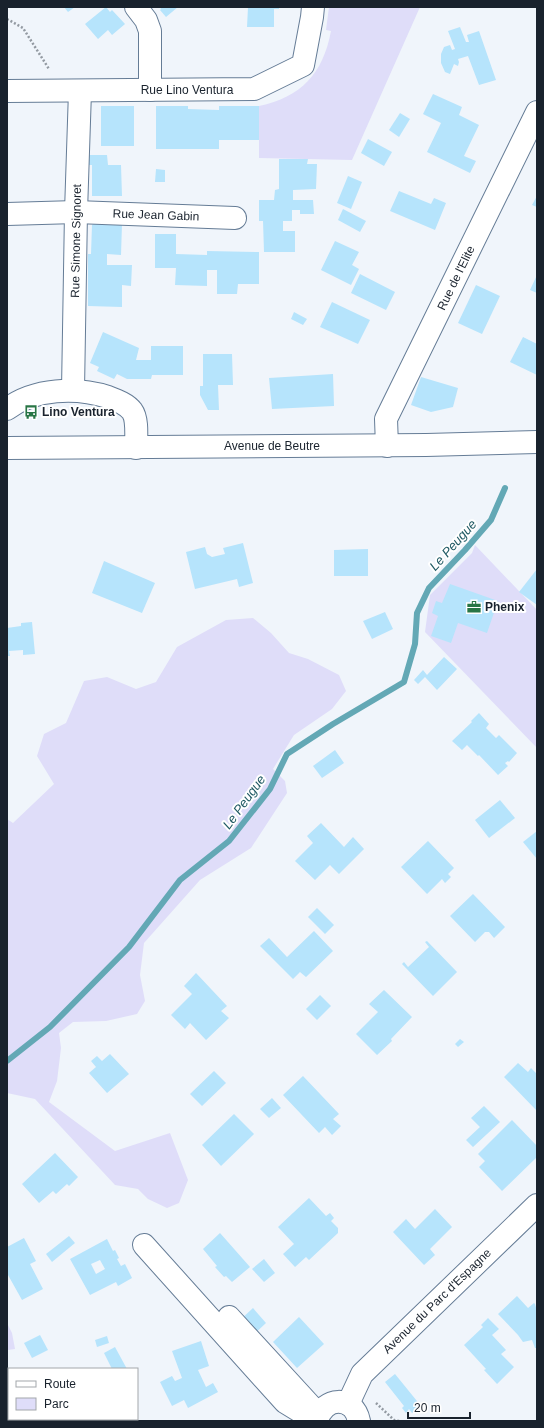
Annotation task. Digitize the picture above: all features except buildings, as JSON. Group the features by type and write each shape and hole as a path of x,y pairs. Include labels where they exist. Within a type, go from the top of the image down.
{"street":[{"path":"136,7 146,20 150,31 150,90"},
{"name":"Rue Lino Ventura","path":"7,91 254,89 303,65 313,7"},
{"name":"Rue Simone Signoret","path":"71,90 76,212 73,390"},
{"name":"Rue de l'Elite","path":"387,446 386,419 537,112"},
{"name":"Rue Jean Gabin","path":"7,214 76,212 235,218"},
{"path":"7,409 18,401 36,395 73,390 98,394 120,401 132,411 136,424 136,448"},
{"name":"Avenue de Beutre","path":"7,448 387,446 537,442"},
{"name":"Avenue du Parc d'Espagne","path":"353,1413 362,1374 537,1205"},
{"path":"149,1240 317,1419 322,1409 328,1404 334,1402 341,1402 353,1413"}],"path":[{"path":"7,19 23,28 71,90"},
{"path":"394,1421 399,1421"}],"green space":[{"path":"329,7 420,7 352,160 259,158 259,106 287,97 298,90 316,71 322,60 331,31 326,30"},
{"path":"475,545 537,610 537,748 425,632 430,595 472,553"},
{"path":"253,618 271,633 289,653 308,659 339,675 346,691 332,709 294,735 273,769 285,781 287,793 251,848 200,880 144,943 140,975 145,1001 137,1014 106,1021 73,1022 59,1033 61,1048 57,1081 49,1102 115,1151 170,1133 188,1180 179,1203 167,1208 148,1199 138,1189 115,1185 35,1099 7,1093 7,819 13,823 54,784 37,756 44,734 66,723 84,681 107,677 136,689 156,682 177,647 226,620"},
{"path":"7,1323 12,1333 15,1349 7,1349"}],"waterway":[{"name":"Le Peugue","path":"7,1061 50,1027 129,947 180,880 229,841 270,789 287,754 333,724 404,682 415,644 417,613 429,588 491,520 505,488"}],"place":[{"name":"Lino Ventura","path":"31,412"},
{"name":"Phenix","path":"474,607"}]}
